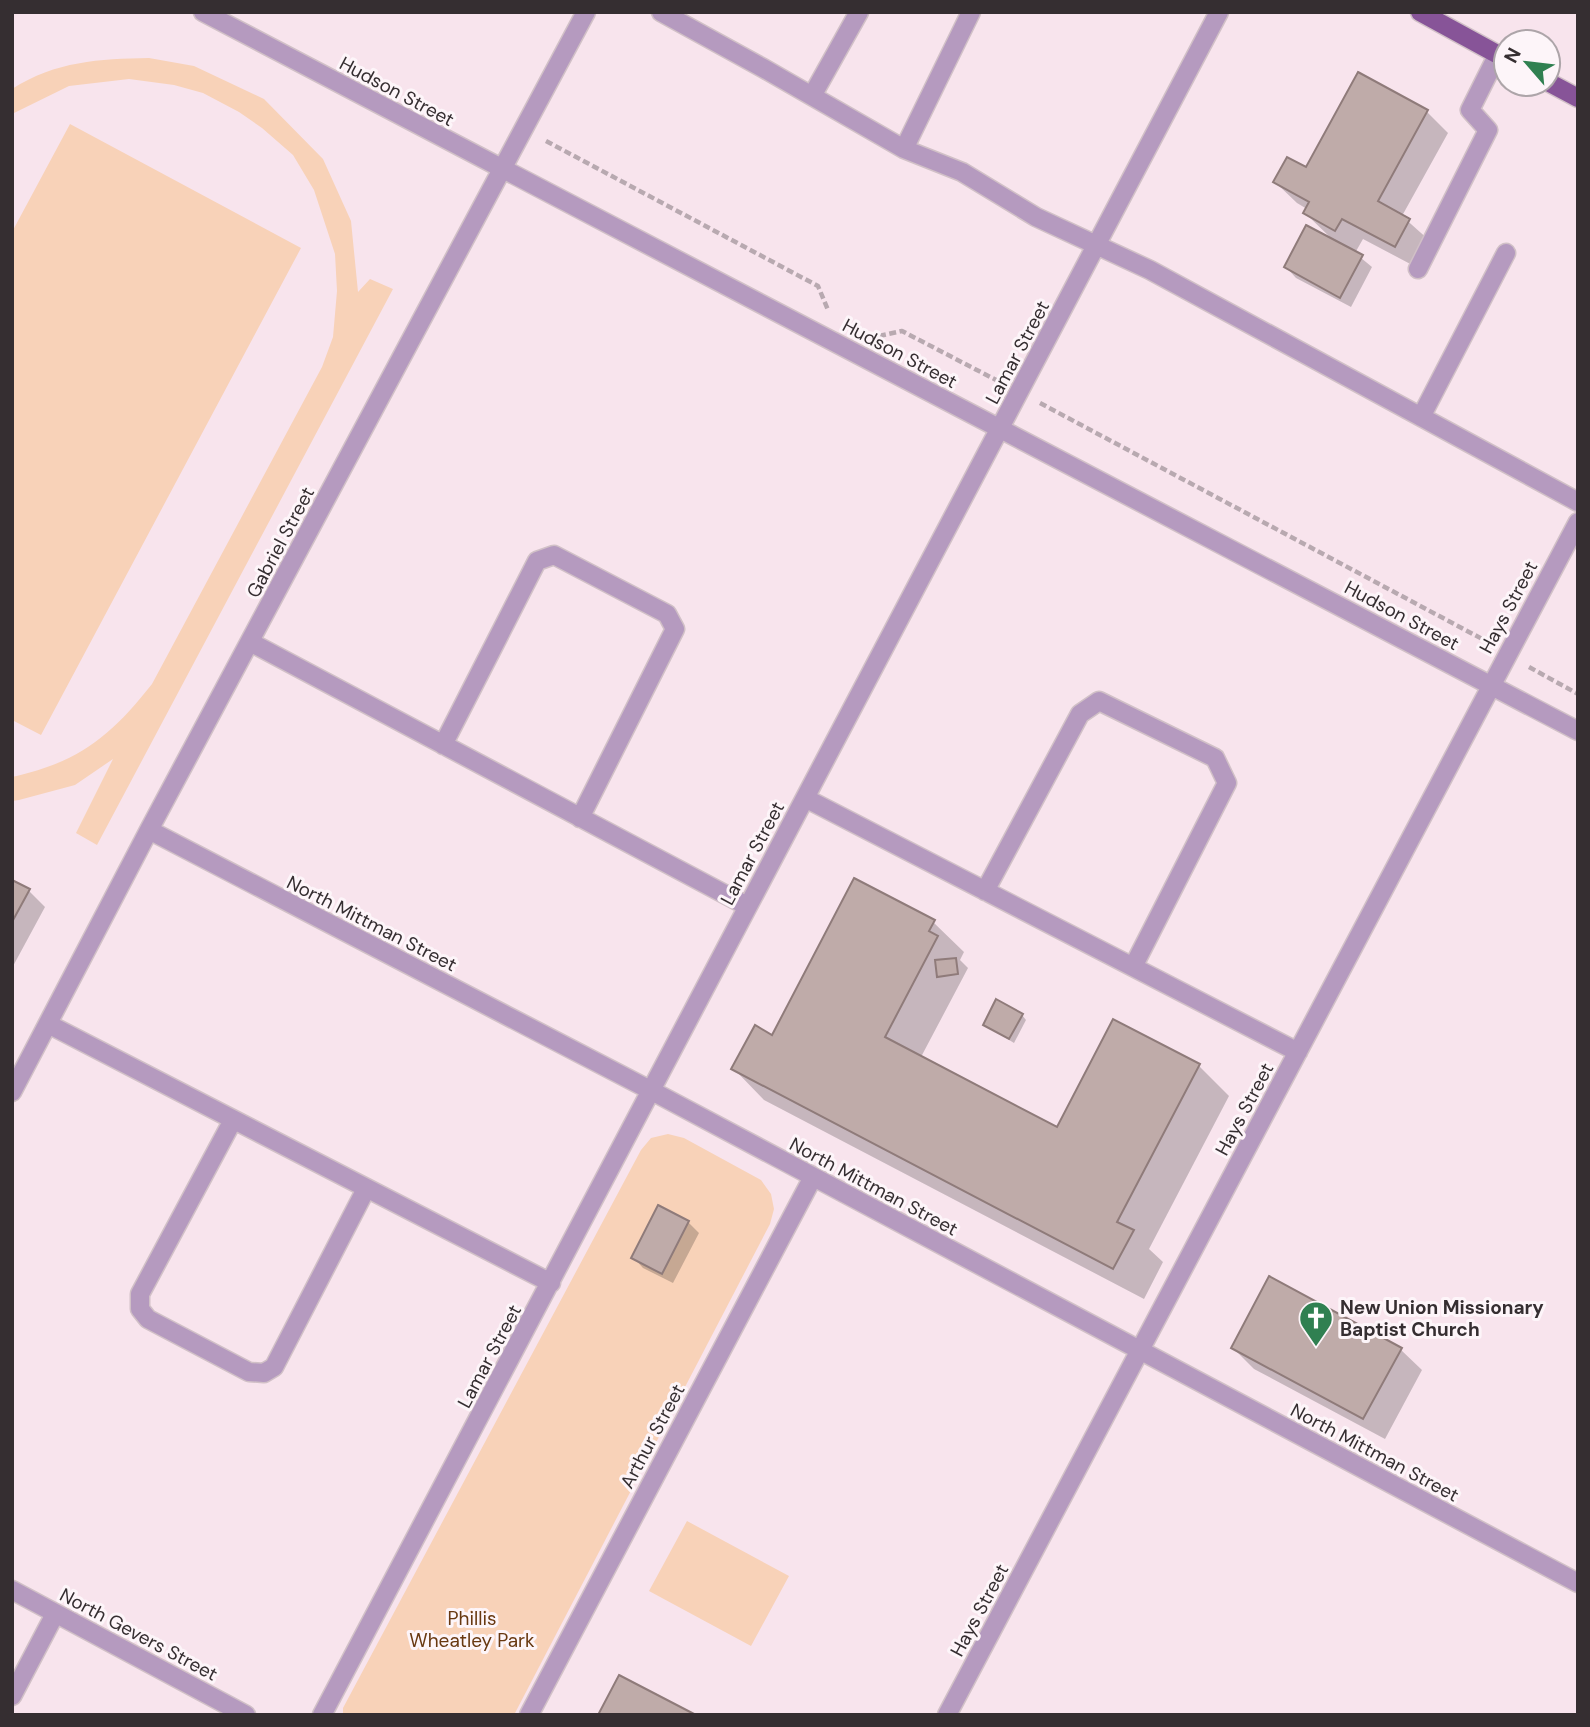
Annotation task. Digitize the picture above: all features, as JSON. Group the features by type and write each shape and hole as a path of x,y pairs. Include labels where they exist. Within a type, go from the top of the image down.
{"main road":[{"path":"1420,12 1492,52"},
{"path":"1562,89 1578,98"}],"street":[{"name":"Hudson Street","path":"202,12 1578,731"},
{"name":"Gabriel Street","path":"12,1092 586,12"},
{"path":"661,12 904,149 962,172 1036,217 1097,244 1578,502"},
{"path":"812,96 859,12"},
{"path":"904,149 971,12"},
{"name":"Lamar Street","path":"323,1715 1219,12"},
{"path":"1418,269 1488,130 1470,110 1492,74"},
{"path":"1421,417 1506,253"},
{"name":"Hays Street","path":"947,1715 1578,522"},
{"path":"443,745 537,561 554,555 667,614 675,629 580,818"},
{"path":"250,642 747,906"},
{"path":"985,891 1080,714 1099,701 1214,758 1227,783 1133,967"},
{"path":"805,798 1298,1052"},
{"name":"North Mittman Street","path":"149,830 652,1091 1578,1583"},
{"path":"48,1024 551,1283"},
{"path":"233,1120 141,1294 140,1309 148,1319 249,1372 264,1373 274,1367 366,1189"},
{"name":"Arthur Street","path":"529,1715 813,1177"},
{"name":"North Gevers Street","path":"12,1590 246,1715"},
{"path":"12,1696 55,1614"}],"path":[{"path":"525,127 564,152 818,286 829,310"},
{"path":"876,336 902,331 1484,640"},
{"path":"1526,665 1578,694"}],"green space":[{"path":"149,58 194,66 264,99 323,159 351,221 358,292 370,279 393,289 97,845 76,833 113,759 75,785 12,801 12,777 56,764 91,745 122,719 152,684 322,367 333,337 337,291 335,254 314,190 293,155 239,112 203,93 174,85 129,79 69,86 12,114 12,89 45,72 78,63"},
{"path":"70,124 301,248 41,735 12,720 12,232"},
{"name":"Phillis Wheatley Park","path":"668,1134 684,1138 761,1180 771,1194 774,1209 770,1224 514,1715 343,1715 343,1708 641,1150 651,1138"},
{"path":"687,1521 789,1576 751,1646 649,1591"}],"building":[{"path":"1358,72 1428,110 1378,201 1410,219 1395,247 1342,219 1335,231 1303,213 1309,202 1273,182 1287,157 1306,167"},
{"path":"1306,225 1363,255 1340,298 1284,267"},
{"path":"854,878 935,920 929,931 938,936 885,1037 1057,1127 1113,1019 1200,1064 1117,1222 1134,1230 1113,1269 731,1069 755,1025 772,1035"},
{"path":"12,880 30,889 12,922"},
{"path":"956,958 958,974 937,977 935,960"},
{"path":"996,999 1023,1014 1009,1039 983,1025"},
{"path":"658,1205 689,1221 662,1274 631,1258"},
{"name":"New Union Missionary Baptist Church","path":"1269,1276 1402,1348 1363,1419 1231,1348"},
{"path":"619,1675 696,1715 598,1715"}],"place":[{"name":"New Union Missionary Baptist Church","path":"1316,1348"}]}
